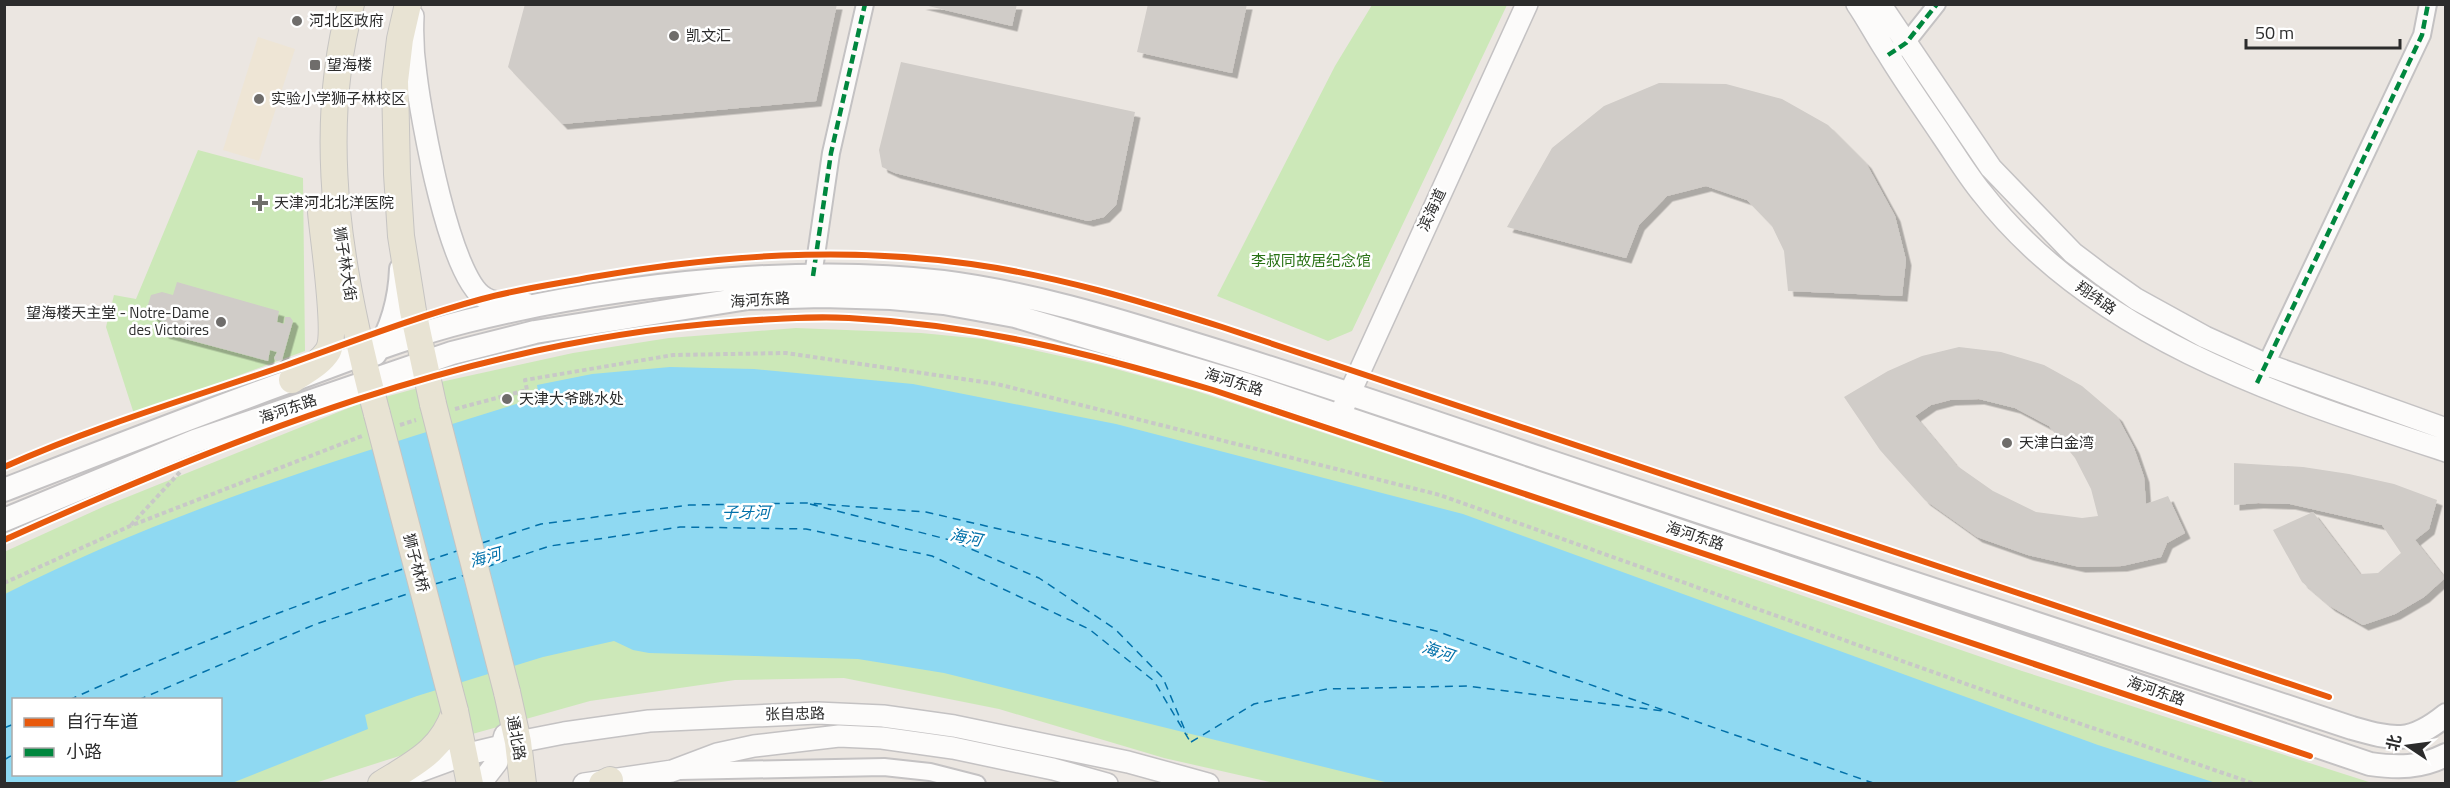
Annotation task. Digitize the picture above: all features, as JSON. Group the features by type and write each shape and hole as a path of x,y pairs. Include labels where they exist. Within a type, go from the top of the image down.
{"main road":[{"name":"狮子林大街","path":"351,4 338,68 333,139 338,219 350,296 369,362 381,425"},
{"path":"369,362 397,305 401,281 395,81 400,39 411,4"},
{"path":"292,380 316,365 330,349 331,328 320,200 322,168 333,139"},
{"path":"401,236 433,411"},
{"name":"海河东路","path":"4,520 195,441 321,398 369,362 418,335 541,303 621,290 747,278 813,276 903,278 1018,295 1113,319 1349,393 1997,612 2352,728 2399,738 2422,733 2445,715"},
{"name":"海河东路","path":"4,490 292,380 369,362 423,363 535,332 737,300 822,296 891,298 944,303 1015,316 1245,384 2370,764 2400,768 2430,763 2445,755"},
{"name":"通北路","path":"433,411 507,692 511,743 523,783"},
{"name":"狮子林桥","path":"381,425 455,711"},
{"path":"455,711 470,783"},
{"path":"382,783 416,763 435,747 445,736 455,711"}],"street":[{"path":"411,4 412,41 425,130 458,258 469,283 484,298 504,303 541,303"},
{"path":"813,276 831,153 865,4"},
{"name":"滨海道","path":"1339,417 1527,4"},
{"name":"翔纬路","path":"1857,4 1888,55 1981,193 2018,235 2055,268 2100,302 2135,325 2172,345 2257,383 2445,451"},
{"name":"翔纬路","path":"1880,4 1991,168 2073,253 2136,299 2205,338 2265,364 2445,429"},
{"path":"1888,55 1906,43 1937,4"},
{"path":"2257,383 2422,35 2428,4"},
{"name":"张自忠路","path":"382,783 464,755 511,743 650,721 817,713 883,716 978,730 1128,762 1208,783"},
{"name":"张自忠路","path":"584,783 606,782 672,771 717,754 754,746 839,736 882,738 953,748 1107,783"},
{"path":"480,783 511,743"},
{"path":"672,771 884,767 930,772 977,783"}],"path":[{"path":"4,583 130,526 381,425 527,390 525,380 673,355 786,353 997,384 1440,495 1997,695 2255,783"},
{"path":"130,526 174,472 187,463"}],"shaded area":[{"name":"实验小学狮子林校区","path":"258,37 295,49 259,161 223,150"}],"green space":[{"name":"李叔同故居纪念馆","path":"1372,5 1507,5 1352,331 1328,341 1217,296 1335,66"},
{"path":"198,150 303,178 305,351 134,414 106,327 114,295 136,299"},
{"name":"子牙河","path":"796,328 921,333 983,339 1101,365 1196,391 1442,472 2022,671 2372,783 1274,783 1164,758 999,709 844,678 735,680 590,701 440,743 315,783 5,783 4,552 105,506 356,405 436,383 573,353 669,338"}],"water":[{"name":"子牙河","path":"670,367 754,369 913,384 1116,424 1463,514 2098,745 2216,783 1389,783 944,673 858,659 649,653 633,650 614,641 543,657 417,696 365,715 368,729 232,783 5,784 5,594 134,535 268,484 539,397 537,385 592,374"}],"building":[{"name":"凯文汇","path":"525,4 837,4 816,101 562,124 508,67"},
{"path":"920,4 1017,4 1012,26"},
{"path":"1148,4 1247,4 1232,73 1137,52"},
{"path":"901,62 1135,112 1116,205 1104,217 1088,221 895,173 882,167 879,150"},
{"path":"1659,83 1726,84 1782,99 1828,125 1866,163 1895,216 1906,260 1902,296 1788,291 1784,251 1772,226 1747,200 1706,186 1667,196 1639,225 1626,258 1507,227 1552,148 1604,106"},
{"name":"望海楼天主堂 - Notre-Dame des Victoires","path":"177,282 279,311 277,322 284,324 285,317 290,317 293,321 282,360 276,361 274,358 277,352 270,350 268,361 163,333 166,321 154,318 147,308 151,295 162,292 173,295"},
{"path":"1959,347 2001,352 2044,365 2082,386 2117,416 2134,448 2144,477 2146,504 2168,496 2185,533 2167,543 2161,557 2122,566 2080,567 2028,555 1977,537 1925,500 1880,450 1844,397 1888,371 1922,356","holes":["1979,399 2015,408 2049,426 2075,458 2091,489 2098,516 2082,518 2036,512 1993,491 1956,465 1915,416 1931,405 1950,400"]},
{"path":"2234,463 2303,467 2349,474 2394,484 2437,500 2429,529 2415,540 2445,578 2424,597 2395,614 2363,625 2330,606 2302,582 2273,530 2313,512 2360,574 2378,573 2401,553 2382,525 2290,504 2234,505"}],"ferry route":[{"path":"482,543 541,524 689,505 807,503 926,512 1436,631 1876,784"},
{"path":"810,504 950,540 1039,578 1115,629 1163,678 1187,735"},
{"path":"486,567 550,546 680,527 806,529 932,556 1089,629 1154,681 1191,743"},
{"path":"427,561 457,551"},
{"path":"74,698 236,630 406,568"},
{"path":"435,584 465,575"},
{"path":"143,698 316,624 410,593"},
{"path":"1191,742 1254,704 1327,689 1467,686 1663,711"},
{"path":"4,728 12,725"},
{"path":"4,760 12,755"}],"marked path":[{"path":"813,276 831,153 865,4"},
{"path":"1888,55 1906,43 1937,4"},
{"path":"2257,383 2422,35 2428,4"}],"cycle path":[{"path":"4,467 140,414 430,314 509,292 640,269 734,258 828,254 923,258 1035,275 1098,290 1191,317 2329,697"},
{"path":"4,540 179,465 268,430 358,399 449,372 541,349 635,333 730,322 834,317 897,322 989,334 1033,343 1122,364 1213,390 2310,756"}],"place":[{"name":"河北区政府","path":"297,21"},
{"name":"凯文汇","path":"674,36"},
{"name":"望海楼","path":"315,65"},
{"name":"实验小学狮子林校区","path":"259,99"},
{"name":"天津河北北洋医院","path":"260,203"},
{"name":"望海楼天主堂 - Notre-Dame des Victoires","path":"221,322"},
{"name":"天津大爷跳水处","path":"507,399"},
{"name":"天津白金湾","path":"2007,443"}],"water label":[{"name":"海河","path":"966,537"},
{"name":"海河","path":"485,557"},
{"name":"海河","path":"1438,651"}]}
